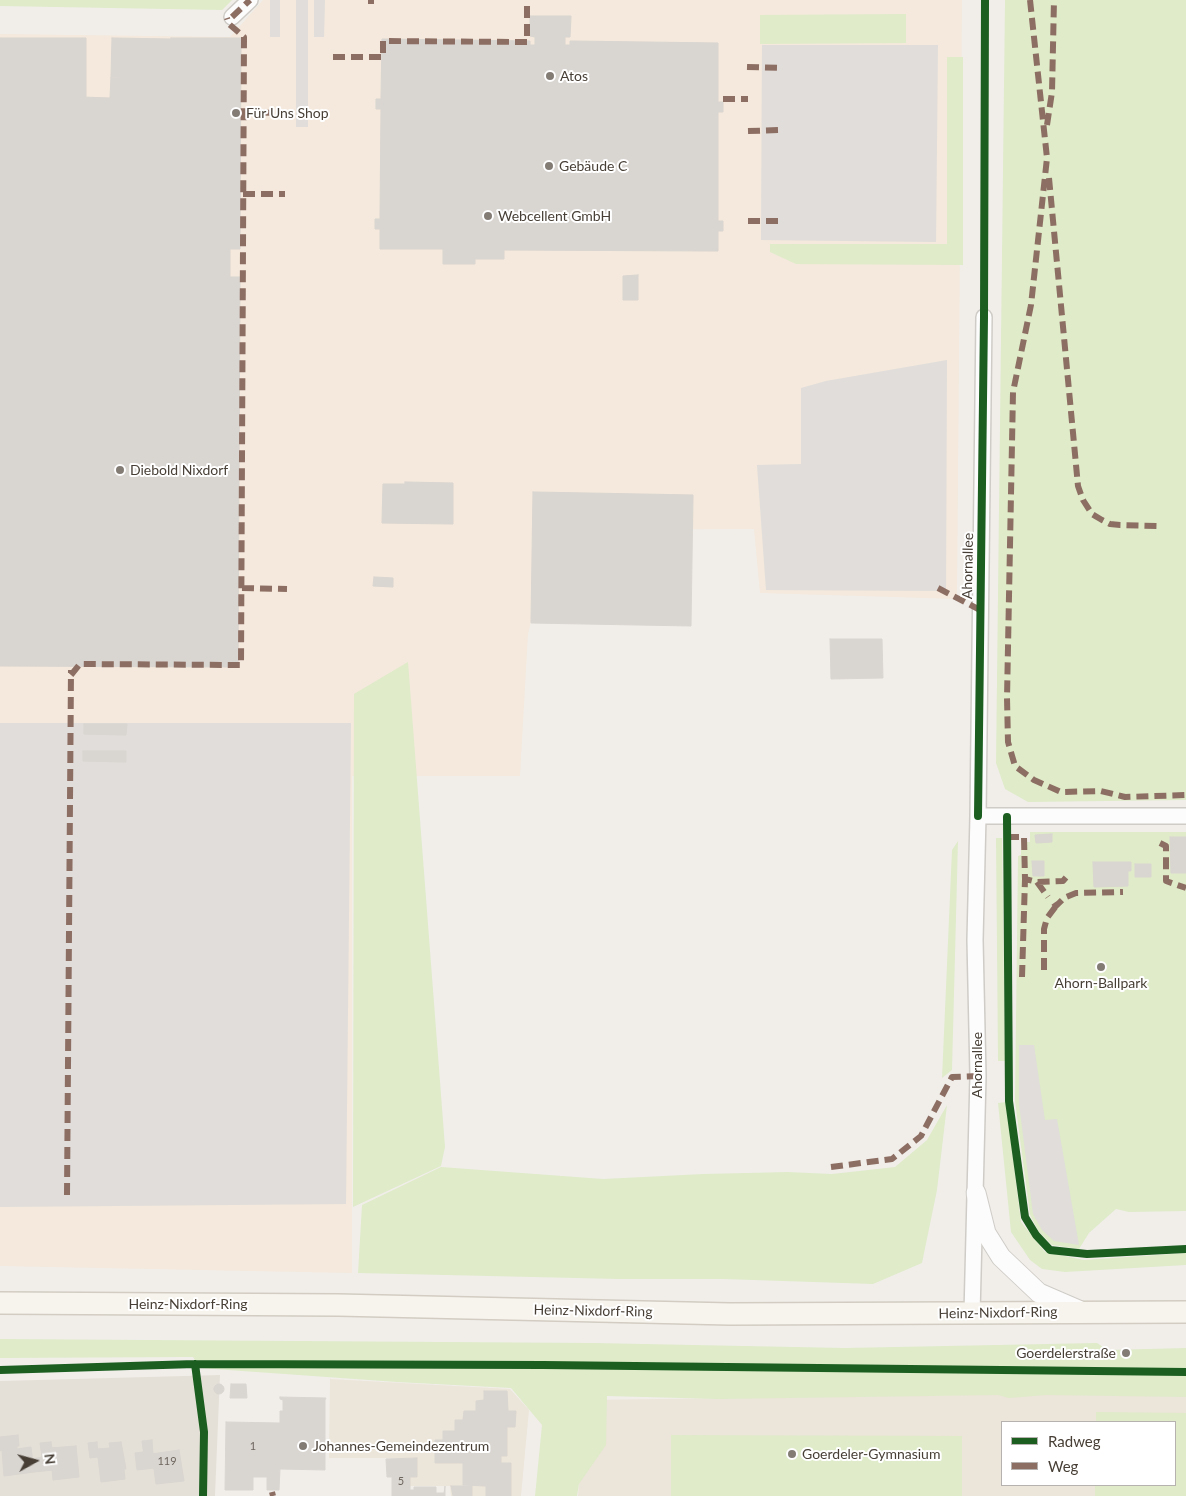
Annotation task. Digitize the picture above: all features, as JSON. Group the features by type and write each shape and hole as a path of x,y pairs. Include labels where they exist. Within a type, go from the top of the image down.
{"main road":[{"name":"Heinz-Nixdorf-Ring","path":"0,1303 338,1305 730,1314 1186,1312"}],"street":[{"path":"232,17 250,0"},
{"name":"Ahornallee","path":"972,1314 978,1076 975,940 984,317"},
{"path":"978,816 1186,816"},
{"path":"976,1194 986,1233 1001,1257 1039,1293 1083,1312"}],"shaded area":[{"path":"263,0 962,0 957,599 760,593 754,529 553,530 528,634 520,776 352,776 352,1273 0,1266 0,34 230,37"},
{"path":"270,0 280,0 280,37 270,37"},
{"path":"296,0 308,0 308,127 296,127"},
{"path":"314,0 325,0 324,37 314,37"},
{"path":"762,45 938,45 936,242 761,240"},
{"path":"947,360 946,591 766,590 757,465 801,464 801,388 826,381"},
{"path":"0,723 351,723 346,1204 0,1207"},
{"path":"1019,1045 1034,1045 1045,1120 1057,1119 1079,1245 1054,1241 1042,1230 1033,1214 1019,1104"},
{"path":"220,1375 215,1496 0,1496 0,1381"},
{"path":"330,1379 510,1389 529,1410 521,1496 451,1496 450,1486 410,1486 410,1477 417,1476 416,1458 329,1458"},
{"name":"Goerdeler-Gymnasium","path":"1186,1392 1186,1496 578,1496 586,1400"}],"green space":[{"path":"0,0 232,0 222,10 0,6"},
{"path":"1005,0 1186,0 1186,800 1028,802 1005,789 996,763"},
{"path":"906,14 906,43 760,44 760,15"},
{"path":"947,57 963,57 963,265 796,264 770,252 770,244 947,244"},
{"path":"408,662 445,1147 441,1166 353,1207 354,694"},
{"name":"Ahorn-Ballpark","path":"1030,832 1186,832 1186,1211 1129,1212 1116,1209 1089,1233 1079,1249 1052,1245 1039,1232 1030,1215 1015,1101 1018,856 1021,855 1021,842 1030,842"},
{"path":"996,838 1002,838 1005,1061 998,1061"},
{"path":"958,841 952,1070 942,1078 952,850"},
{"path":"1006,1102 1021,1222 1045,1252 1084,1260 1186,1253 1186,1265 1065,1272 1042,1269 1030,1260 1011,1232 998,1103"},
{"path":"947,1105 937,1190 922,1263 873,1284 723,1279 619,1279 358,1273 362,1205 441,1167 603,1179 788,1172 832,1174 895,1167 927,1140"},
{"path":"0,1339 594,1343 845,1348 1097,1343 1108,1350 1186,1348 1186,1397 1046,1395 1009,1398 998,1395 718,1399 607,1396 606,1445 579,1484 577,1496 535,1496 542,1425 511,1388 200,1368 193,1357 0,1358"},
{"path":"1096,1412 1186,1413 1186,1496 1095,1496 1095,1486 1176,1486 1176,1421 1096,1421"},
{"path":"671,1435 962,1436 962,1496 671,1496"}],"building":[{"name":"Gebäude C","path":"530,16 571,16 570,37 565,37 565,45 570,45 570,41 718,43 718,102 723,102 723,112 718,112 718,221 723,221 723,231 718,231 718,251 504,250 504,245 443,245 443,249 380,249 380,229 375,229 375,219 380,219 381,109 376,109 376,99 381,99 382,39 530,41 530,45 535,45 535,37 530,36"},
{"path":"0,38 86,38 86,97 81,97 80,117 0,117"},
{"path":"112,38 171,39 170,58 141,58 141,78 111,78"},
{"name":"Diebold Nixdorf","path":"171,38 241,38 240,249 230,249 230,277 240,277 238,667 0,666 0,117 80,117 81,97 110,98 111,77 141,78 141,58 170,58"},
{"path":"443,245 504,245 504,250 443,249"},
{"path":"443,249 504,250 504,259 475,259 475,264 443,264"},
{"path":"638,275 638,300 623,300 623,276"},
{"path":"405,482 453,483 453,524 382,523 383,484 405,484"},
{"path":"533,492 693,495 691,626 531,623"},
{"path":"374,577 393,578 393,587 373,586"},
{"path":"830,639 882,639 883,678 831,679"},
{"path":"84,724 127,724 126,735 84,734"},
{"path":"83,751 126,751 126,762 83,761"},
{"path":"1052,834 1052,842 1036,843 1035,835"},
{"path":"1170,837 1186,837 1186,873 1171,873"},
{"path":"1032,861 1044,861 1044,876 1033,876"},
{"path":"1093,862 1131,862 1131,871 1128,871 1128,886 1094,887"},
{"path":"1135,864 1151,864 1151,877 1135,877"},
{"path":"217,1384 221,1384 224,1389 223,1393 217,1394 214,1391 214,1387"},
{"path":"231,1384 246,1384 247,1398 230,1398"},
{"path":"484,1391 507,1391 508,1411 516,1411 515,1427 507,1427 507,1456 501,1456 501,1463 511,1463 511,1496 486,1496 486,1486 463,1485 463,1463 435,1463 435,1440 443,1440 443,1431 455,1431 455,1420 463,1420 464,1411 476,1411 476,1401 484,1400"},
{"name":"Johannes-Gemeindezentrum","path":"280,1397 326,1398 325,1470 280,1469 280,1411 283,1411 283,1400"},
{"path":"226,1422 280,1423 280,1469 253,1469 253,1490 225,1490"},
{"path":"18,1435 19,1446 17,1446 17,1449 31,1447 34,1472 4,1476 0,1437"},
{"path":"152,1440 154,1468 146,1469 142,1441"},
{"path":"51,1442 53,1470 44,1471 40,1443"},
{"path":"97,1442 98,1457 90,1458 88,1443"},
{"path":"121,1442 126,1469 124,1469 125,1479 101,1482 97,1449 110,1448 109,1443"},
{"path":"76,1446 79,1477 53,1480 50,1448"},
{"path":"179,1450 184,1481 156,1484 152,1454"},
{"path":"143,1452 146,1469 137,1470 135,1453"},
{"path":"42,1457 44,1471 34,1472 32,1459"},
{"path":"417,1458 417,1477 410,1477 410,1490 414,1490 414,1487 436,1487 436,1493 444,1493 445,1486 445,1496 392,1496 392,1477 387,1477 386,1459"},
{"path":"253,1469 280,1469 279,1490 267,1490 267,1477 253,1477"},
{"path":"451,1486 472,1486 472,1496 453,1496"}],"marked path":[{"path":"232,17 250,0"},
{"path":"333,57 383,57 383,41 527,42 527,0"},
{"path":"1030,0 1047,158 1031,305 1013,392 1007,698 1008,742 1015,766 1034,780 1061,792 1101,791 1125,797 1186,795"},
{"path":"1047,125 1052,92 1054,0"},
{"path":"71,675 80,664 241,665 244,37 229,24 227,18"},
{"path":"747,67 783,68"},
{"path":"723,99 748,99"},
{"path":"241,112 286,113"},
{"path":"748,131 782,130"},
{"path":"1049,178 1078,486 1083,500 1092,514 1102,520 1110,524 1158,526"},
{"path":"243,194 285,194"},
{"path":"748,221 782,221"},
{"path":"242,588 287,589"},
{"path":"938,588 980,610"},
{"path":"67,1195 71,670"},
{"path":"1007,837 1024,837 1025,879 1037,882 1063,881 1069,874"},
{"path":"1160,843 1166,846 1166,881 1186,888"},
{"path":"1022,977 1025,879"},
{"path":"1037,882 1048,897"},
{"path":"1054,903 1056,906 1064,898 1076,893 1123,892"},
{"path":"1044,970 1044,929 1047,918 1056,906"},
{"path":"831,1167 892,1159 921,1136 952,1077 978,1076"},
{"path":"272,1492 273,1496"}],"cycle path":[{"path":"978,816 984,317 985,0"},
{"path":"1007,817 1009,1101 1025,1217 1036,1235 1050,1250 1087,1254 1186,1249"},
{"path":"195,1364 204,1432 203,1496"},
{"path":"0,1370 195,1364 543,1365 1186,1372"}],"place":[{"name":"Atos","path":"550,76"},
{"name":"Für Uns Shop","path":"236,113"},
{"name":"Gebäude C","path":"549,166"},
{"name":"Webcellent GmbH","path":"488,216"},
{"name":"Diebold Nixdorf","path":"120,470"},
{"name":"Ahorn-Ballpark","path":"1101,967"},
{"name":"Goerdelerstraße","path":"1126,1353"},
{"name":"Johannes-Gemeindezentrum","path":"303,1446"},
{"name":"Goerdeler-Gymnasium","path":"792,1454"}]}
